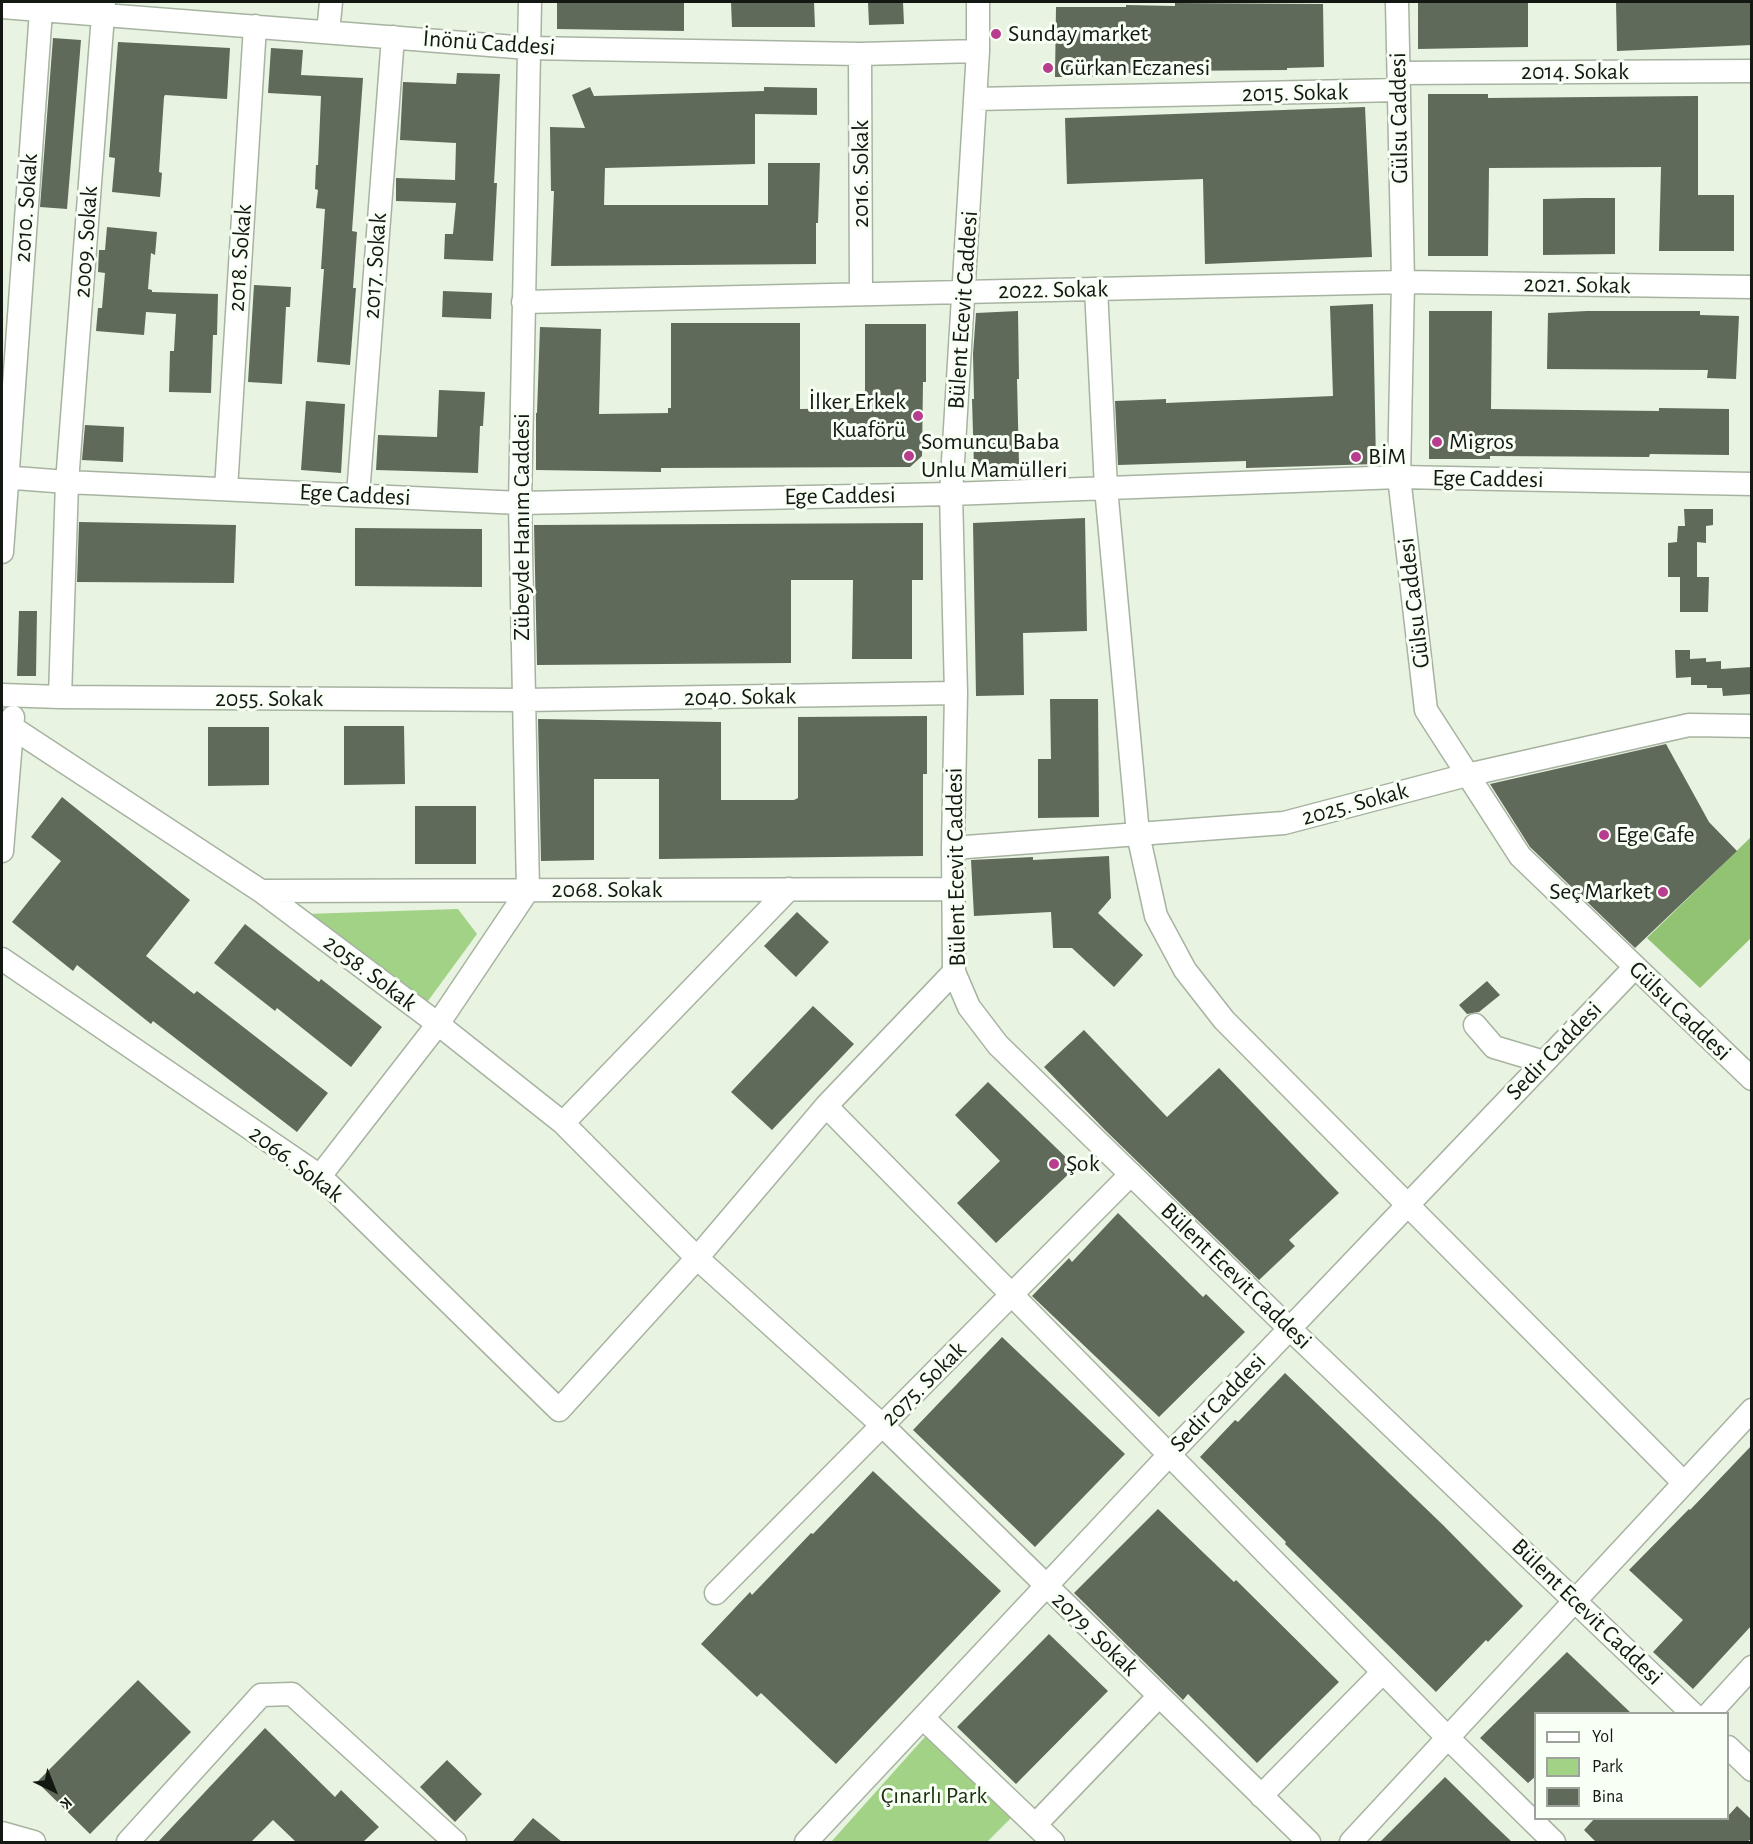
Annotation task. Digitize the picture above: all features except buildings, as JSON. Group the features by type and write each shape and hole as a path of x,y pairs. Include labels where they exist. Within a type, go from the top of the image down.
{"street":[{"path":"328,32 331,2"},
{"name":"Zübeyde Hanım Caddesi","path":"528,890 520,503 530,2"},
{"name":"Bülent Ecevit Caddesi","path":"978,2 978,51 951,494 956,693 953,848 954,972 969,1007 998,1046 1289,1328 1692,1712"},
{"name":"Gülsu Caddesi","path":"1397,2 1403,282 1399,477 1426,710 1520,856 1752,1078"},
{"name":"İnönü Caddesi","path":"23,7 103,8 255,26 528,48 860,54 978,51"},
{"name":"2010. Sokak","path":"2,552 23,7"},
{"name":"2009. Sokak","path":"60,697 67,482 103,8"},
{"name":"2018. Sokak","path":"226,489 255,26"},
{"name":"2017. Sokak","path":"358,495 393,37"},
{"name":"2016. Sokak","path":"860,54 861,294"},
{"name":"2014. Sokak","path":"1399,82 1752,71"},
{"name":"2015. Sokak","path":"975,99 1399,82"},
{"name":"2022. Sokak","path":"523,302 1403,282"},
{"name":"2021. Sokak","path":"1403,282 1752,287"},
{"path":"1096,289 1106,488 1138,834 1156,916 1185,970 1224,1020 1684,1483"},
{"name":"Ege Caddesi","path":"4,477 67,482 520,503 951,494 1399,477 1752,484"},
{"name":"2040. Sokak","path":"524,700 956,693"},
{"path":"2,851 3,816 13,728 8,695"},
{"name":"2055. Sokak","path":"8,695 524,700"},
{"name":"2025. Sokak","path":"953,848 1284,823 1467,775 1689,725 1752,726"},
{"name":"2058. Sokak","path":"13,728 261,891 438,1024 563,1124 697,1258"},
{"path":"563,1124 789,889"},
{"name":"2068. Sokak","path":"261,891 953,889"},
{"path":"320,1176 438,1024 528,890"},
{"name":"2066. Sokak","path":"2,959 320,1176 559,1410 697,1258"},
{"name":"Sedir Caddesi","path":"806,1842 1047,1587 1168,1455 1635,967"},
{"path":"697,1258 826,1106 954,972"},
{"path":"1475,1024 1494,1047 1544,1062"},
{"path":"826,1106 1168,1455 1554,1842"},
{"name":"2075. Sokak","path":"716,1593 1131,1174"},
{"name":"2079. Sokak","path":"697,1258 882,1425 1309,1842"},
{"path":"1352,1842 1752,1410"},
{"path":"1710,1712 1752,1667"},
{"path":"1261,1796 1383,1672"},
{"path":"128,1842 261,1695 292,1694 455,1842"},
{"path":"1035,1826 1159,1696"},
{"path":"923,1719 1053,1842"},
{"path":"1729,1748 1752,1770"},
{"path":"2,1833 34,1842"}],"green space":[{"path":"1751,837 1751,938 1700,988 1647,938"},
{"path":"458,909 477,934 425,1005 306,914"},
{"name":"Çınarlı Park","path":"932,1729 1016,1813 987,1842 831,1842"}],"place":[{"name":"Sunday market","path":"996,34"},
{"name":"Gürkan Eczanesi","path":"1048,68"},
{"name":"İlker Erkek Kuaförü","path":"918,416"},
{"name":"Migros","path":"1437,442"},
{"name":"Somuncu Baba Unlu Mamülleri","path":"909,456"},
{"name":"BİM","path":"1356,457"},
{"name":"Ege Cafe","path":"1604,835"},
{"name":"Seç Market","path":"1663,892"},
{"name":"Şok","path":"1054,1164"}]}
